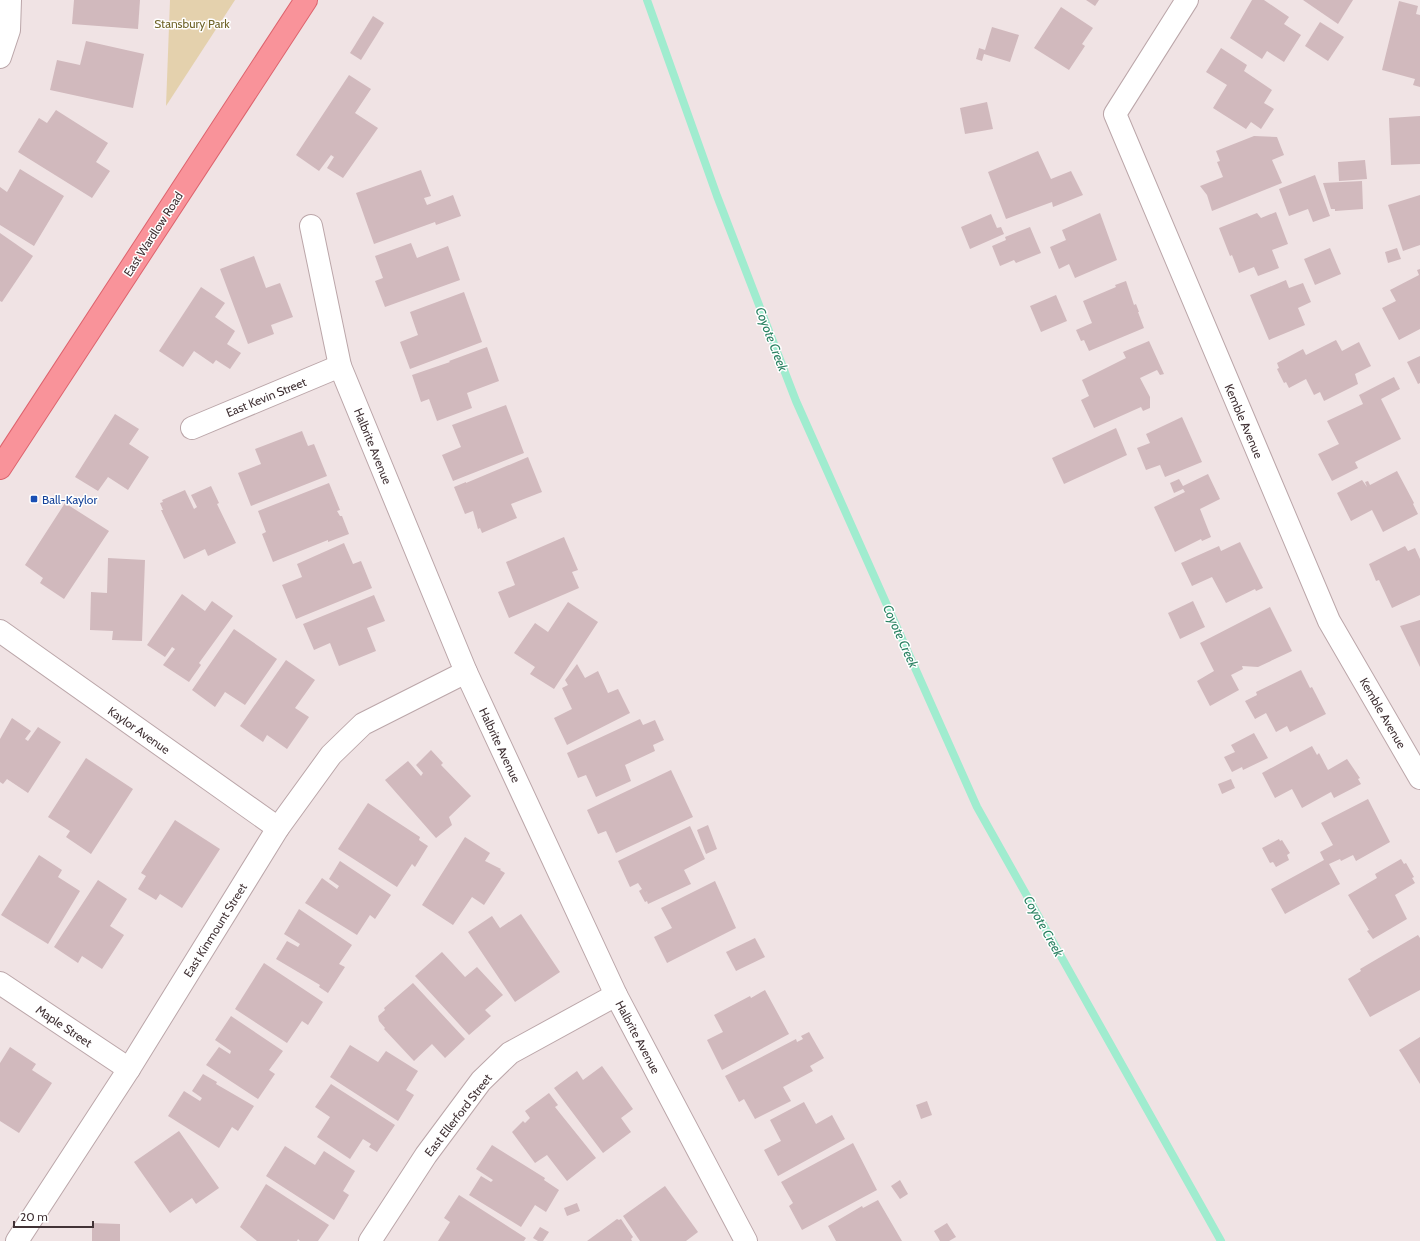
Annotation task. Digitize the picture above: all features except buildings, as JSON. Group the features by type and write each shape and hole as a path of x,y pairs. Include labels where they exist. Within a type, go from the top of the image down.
{"main road":[{"name":"East Wardlow Road","path":"0,468 306,0"}],"street":[{"path":"0,57 9,30 10,0"},
{"name":"Kemble Avenue","path":"1187,0 1115,114 1329,621 1420,778"},
{"name":"Halbrite Avenue","path":"311,226 340,366 466,672 616,995 746,1241"},
{"name":"East Kevin Street","path":"192,428 340,366"},
{"name":"Kaylor Avenue","path":"0,631 278,828"},
{"name":"East Kinmount Street","path":"17,1241 129,1069 278,828 331,755 363,724 466,672"},
{"name":"Maple Street","path":"0,983 129,1069"},
{"name":"East Ellerford Street","path":"370,1241 426,1155 481,1081 510,1053 616,995"}],"green space":[{"name":"Stansbury Park","path":"170,0 235,0 166,106"}],"waterway":[{"name":"Coyote Creek","path":"647,0 717,196 796,401 977,807 1221,1241"}],"place":[{"name":"Ball-Kaylor","path":"34,499"}]}
